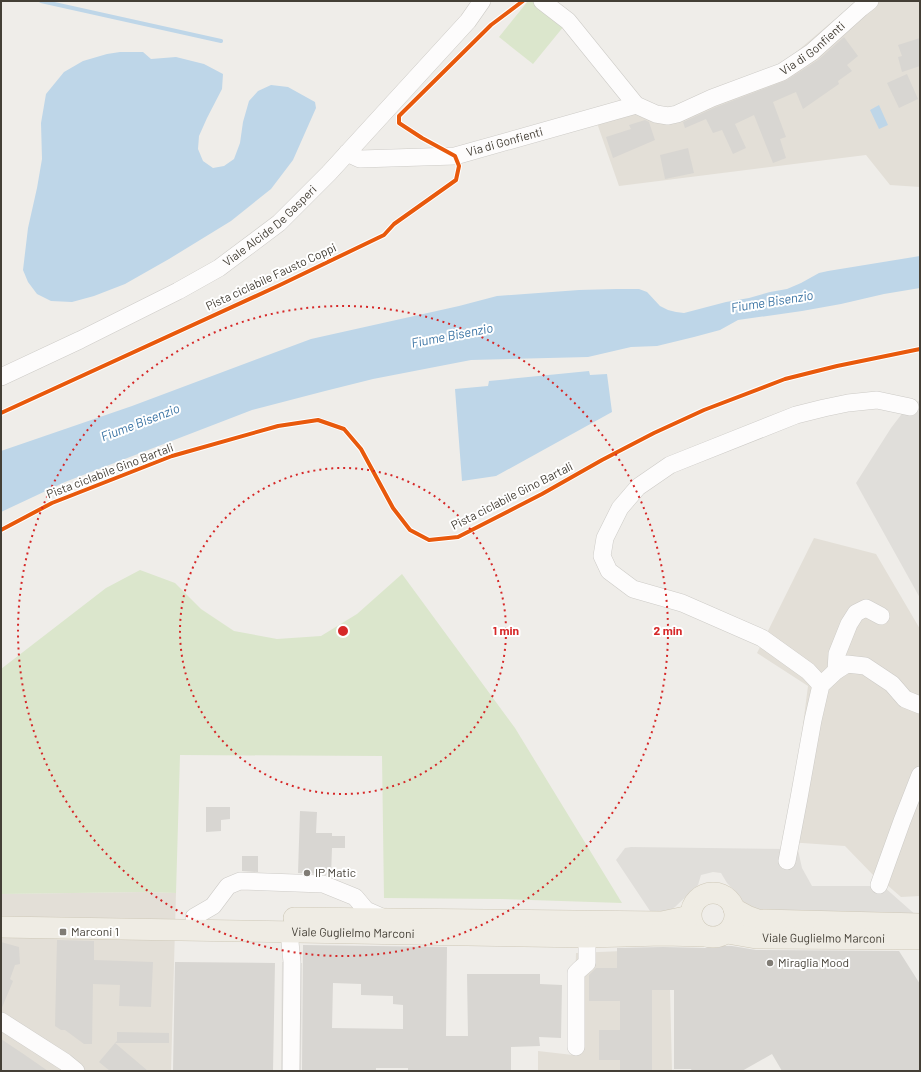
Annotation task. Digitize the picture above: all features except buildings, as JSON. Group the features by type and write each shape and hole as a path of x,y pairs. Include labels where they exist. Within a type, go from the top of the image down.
{"main road":[{"name":"Viale Guglielmo Marconi","path":"1,914 662,922 690,916 695,902 704,895 712,893 720,894 728,898 734,909 758,920 920,924"},
{"path":"727,933 735,920 734,909"},
{"path":"690,916 697,931 705,936"},
{"name":"Viale Guglielmo Marconi","path":"1,927 587,937 663,935 705,936 712,938 727,933 756,938 920,939"}],"street":[{"name":"Viale Alcide De Gasperi","path":"1,377 80,340 178,291 219,268 279,223 329,173 468,21 482,1"},
{"name":"Via di Gonfienti","path":"542,1 568,21 636,105 656,114 668,116 677,114 712,98 782,72 812,52 870,1"},
{"name":"Via di Gonfienti","path":"347,153 360,159 455,156 636,105"},
{"path":"822,685 808,671 762,638 682,603 633,589 609,571 602,556 605,538 620,508 638,487 670,465 796,415 824,408 848,403 877,400 910,407"},
{"path":"836,671 837,654 849,624 856,613 866,608 881,616"},
{"path":"787,861 813,720 822,685 836,671 848,664 865,666 892,684 905,699 920,705"},
{"path":"879,885 920,775"},
{"path":"194,917 213,906 228,886 240,881 323,884 355,898 366,910 384,918"},
{"path":"289,932 292,962 291,1071"},
{"path":"576,1047 576,973 587,963 587,937"},
{"path":"1,1021 65,1062 76,1071"}],"shaded area":[{"path":"863,1 920,1 920,187 890,185 866,155 619,186 597,123 635,113 671,108 782,64 834,20"},
{"path":"920,401 920,598 856,483 891,428 904,411 916,402"},
{"path":"814,538 876,554 920,629 920,896 901,897 875,877 845,846 788,842 808,686 757,653"},
{"path":"625,848 798,850 802,868 812,886 883,886 918,917 769,915 748,908 727,883 721,873 713,872 701,875 698,885 675,907 667,912 650,911 616,860"},
{"path":"176,893 171,1071 1,1071 1,894"},
{"path":"669,949 672,1071 538,1071 538,1051 573,1055 576,953"},
{"path":"282,962 302,963 301,1071 281,1071"}],"green space":[{"path":"528,1 534,1 564,26 533,64 499,37"},
{"path":"140,570 175,583 201,609 234,631 277,639 321,636 357,614 402,574 515,728 622,903 500,899 384,898 382,756 180,755 176,893 1,894 1,669 106,588"}],"water":[{"path":"120,52 143,52 151,59 176,57 204,64 223,74 222,89 199,136 198,149 203,161 213,168 224,166 234,159 240,143 243,122 249,101 258,91 271,85 288,87 315,102 316,108 293,160 271,189 231,221 125,284 94,296 72,302 51,301 37,294 28,282 23,270 28,228 42,159 41,123 46,94 64,72 83,61"},
{"path":"879,105 888,125 879,129 870,110"},
{"name":"Fiume Bisenzio","path":"920,256 920,288 802,311 738,320 720,330 657,346 631,347 588,357 471,360 373,379 252,410 65,482 1,512 1,451 132,406 311,339 497,296 579,290 639,289 647,292 660,306 668,310 684,313 787,289 819,273"},
{"path":"589,371 590,375 607,374 612,412 496,476 462,481 455,389 488,386 489,381"}],"waterway":[{"path":"41,1 221,41"}],"cycle path":[{"name":"Pista ciclabile Fausto Coppi","path":"1,413 280,285 384,235 394,224 456,180 459,166 455,156 422,138 399,123 399,116 491,25 523,1"},
{"name":"Pista ciclabile Gino Bartali","path":"1,530 52,503 172,456 278,426 318,420 344,429 361,449 393,508 410,530 429,540 458,537 542,494 654,433 704,410 785,379 837,366 920,349"}],"place":[{"name":"IP Matic","path":"307,873"},
{"name":"Marconi 1","path":"63,932"},
{"name":"Miraglia Mood","path":"770,963"}]}
